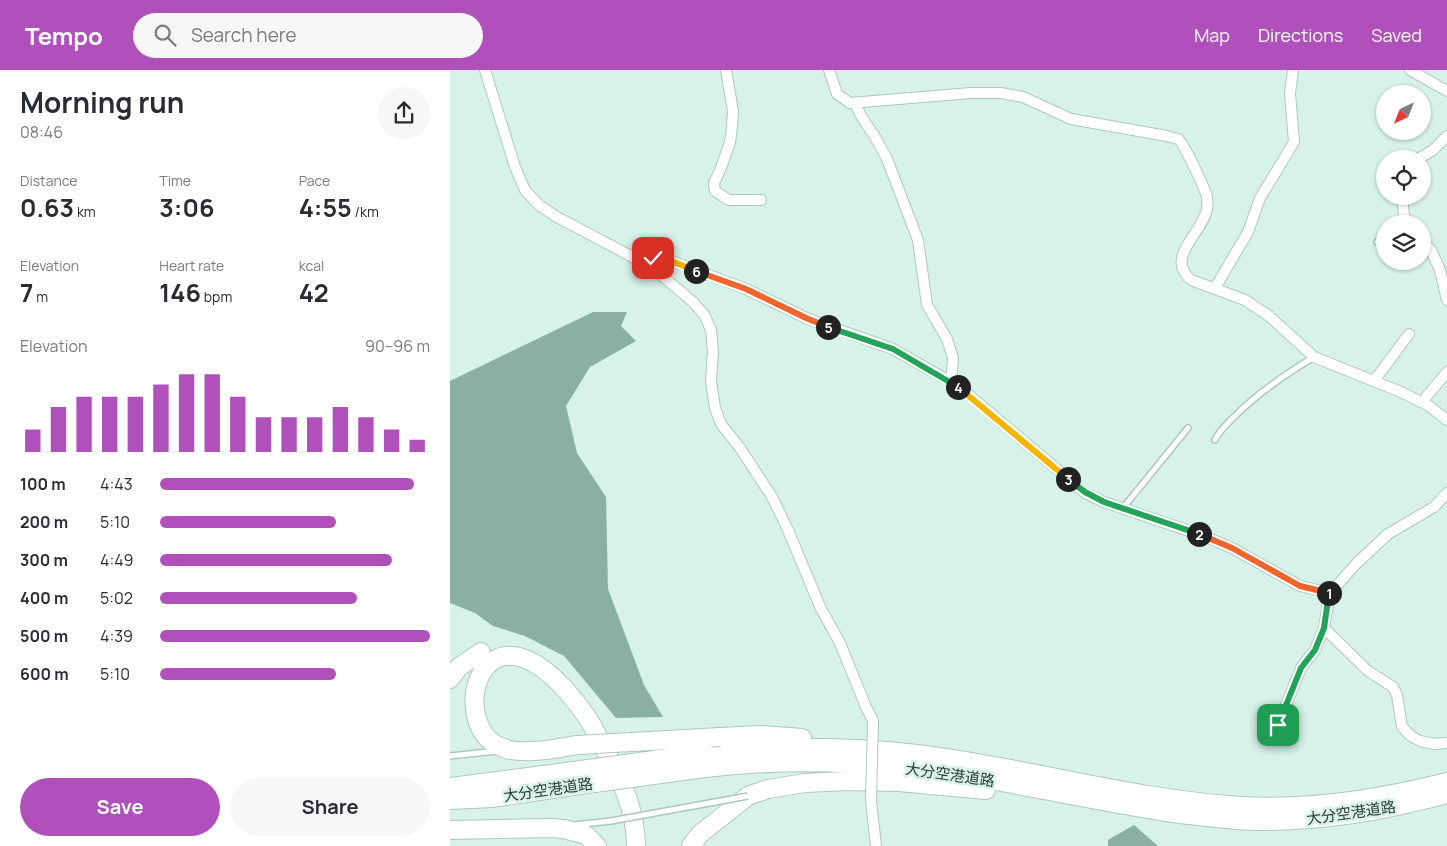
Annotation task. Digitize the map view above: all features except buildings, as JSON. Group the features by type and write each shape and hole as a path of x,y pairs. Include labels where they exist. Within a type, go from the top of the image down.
{"highway":[{"path":"450,679 459,666 479,653 496,646 518,646 541,656 562,675 600,724 632,787 644,825 644,846"},
{"path":"636,846 636,831 625,789 589,719 572,697 552,676 532,661 517,656 494,656 477,666 467,677 462,689 461,705 468,724 488,742 510,750 534,750 578,745 720,736 762,735 895,744 1008,768"},
{"name":"大分空港道路","path":"450,787 584,777 796,748 879,750 917,754 1008,768 1121,791 1242,806 1344,803 1386,796 1447,782"},
{"name":"大分空港道路","path":"705,760 737,764 841,763 925,770 990,780 1099,801 1201,817 1234,820 1275,821 1354,814 1397,807 1447,794"},
{"name":"大分空港道路","path":"450,800 492,798 584,777"},
{"path":"691,846 700,834 748,796 768,789 795,785 846,781 899,782 1099,801"},
{"path":"450,830 564,829 586,835 597,846"}],"street":[{"path":"485,70 515,167 525,190 540,206 557,217 644,263 693,302 705,316 711,330 713,352 711,381 715,408 721,424 740,448 772,497 873,721 871,801 876,846"},
{"path":"726,70 732,111 732,128 730,142 714,183 714,191 728,200 761,200"},
{"path":"829,70 837,94 850,103 1001,92 1023,97 1071,119 1167,136 1178,140 1184,147 1207,196 1207,209 1202,222 1184,251 1181,264 1184,273 1191,280 1245,300 1268,316 1314,357 1401,392 1422,402 1447,420"},
{"path":"1215,288 1248,232 1260,198 1294,142 1290,93 1293,70"},
{"path":"1410,70 1447,91"},
{"path":"855,103 860,116 875,136 888,159 918,240 928,305 947,339 953,358 952,382"},
{"path":"1431,151 1447,136"},
{"path":"1431,250 1440,270 1447,300"},
{"path":"644,263 653,258 666,259 746,289 806,318 893,349 952,382 1085,492 1104,502 1204,536 1232,548 1300,586 1330,593"},
{"path":"1374,381 1409,334"},
{"path":"1422,402 1447,372"},
{"path":"1278,725 1301,668 1315,650 1324,628 1330,593 1357,563 1388,534 1434,507 1447,493"},
{"path":"1324,628 1368,671 1394,687 1402,727 1411,736 1420,741 1434,744 1447,743"}],"lane":[{"path":"1215,440 1218,433 1248,402 1284,375 1314,357"},
{"path":"1123,508 1188,428"},
{"path":"450,756 510,750"},
{"path":"552,828 611,821 748,796"}],"shaded area":[{"path":"593,312 627,312 621,326 636,341 590,367 566,406 577,453 606,497 608,589 644,685 663,717 616,718 564,656 525,636 493,626 475,613 450,603 450,381"},
{"path":"1134,825 1158,846 1108,846 1108,840"}],"route":[{"path":"653,258 666,259 746,289 806,318 893,349 952,382 1085,492 1104,502 1204,536 1232,548 1300,586 1330,593 1324,628 1315,650 1301,668 1278,725"}]}
